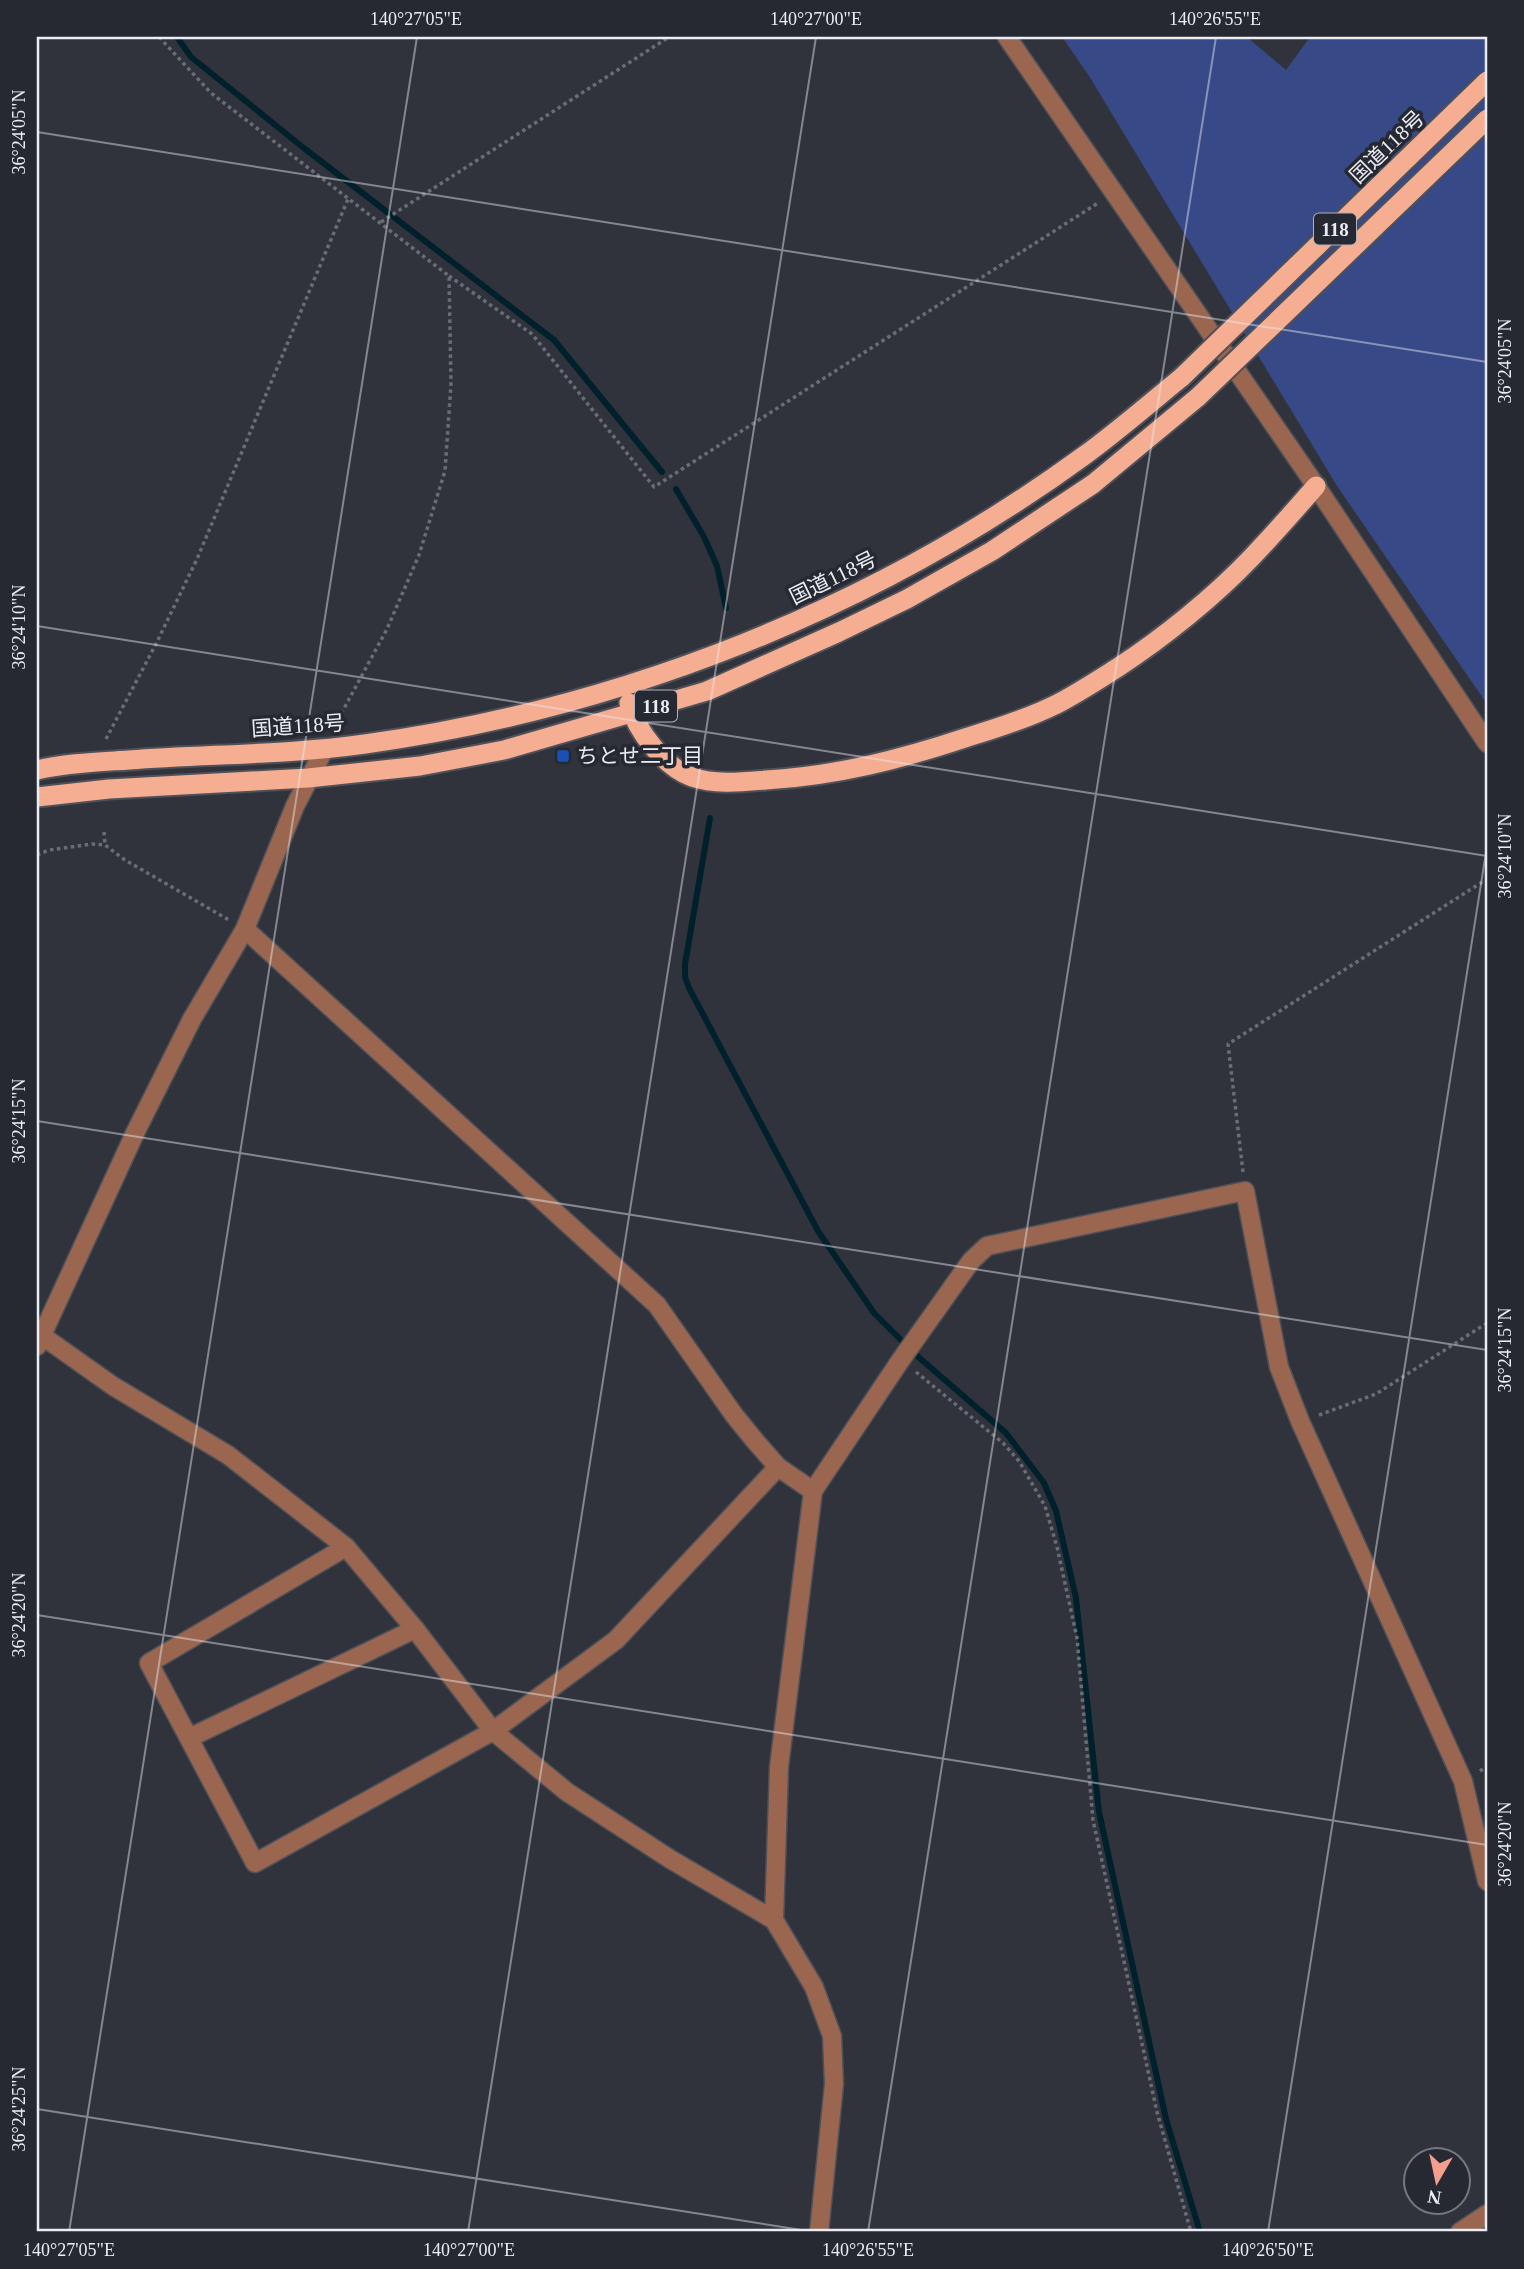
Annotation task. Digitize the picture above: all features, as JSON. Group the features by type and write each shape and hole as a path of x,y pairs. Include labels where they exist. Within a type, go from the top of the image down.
{"highway":[{"name":"国道118号","path":"37,770 162,757 324,750 485,724 625,687 769,633 893,574 982,523 1086,455 1182,377 1487,81"},
{"name":"118","path":"37,797 109,789 307,778 420,766 504,750 708,691 839,632 907,599 992,551 1093,484 1198,397 1487,119"},
{"path":"625,687 632,713 642,733 667,760 690,776 708,781 737,782 827,775 892,760 1003,726 1057,704 1118,667 1214,592 1251,558 1316,486"}],"street":[{"path":"1007,37 1316,486 1487,743"},
{"path":"324,750 307,778 245,929 186,1031 136,1131 39,1341 229,1455 346,1547 415,1629 493,1731 567,1791 670,1859 774,1920 814,1987 832,2036 834,2084 819,2232"},
{"path":"245,929 657,1305 734,1415 778,1467 813,1491"},
{"path":"774,1920 779,1768 813,1491 971,1261 988,1246 1245,1191 1279,1367 1300,1421 1463,1781 1487,1881"},
{"path":"346,1547 149,1663 255,1863 493,1731 616,1640 778,1467"},
{"path":"189,1738 415,1629"},
{"path":"1460,2232 1487,2214"}],"path":[{"path":"159,37 211,93 449,276 532,334 654,487 1113,192"},
{"path":"381,222 669,37"},
{"path":"106,739 197,559 348,199"},
{"path":"324,750 341,711 387,629 419,555 445,471 451,384 449,276"},
{"path":"104,832 105,845"},
{"path":"37,855 49,850 92,844 105,845 125,860 245,929"},
{"path":"1245,1191 1228,1044 1487,879"},
{"path":"1300,1421 1376,1394 1487,1323"},
{"path":"906,1353 932,1383 1003,1443 1019,1461 1045,1506 1058,1547 1077,1638 1093,1820 1157,2112 1191,2232"}],"shaded area":[{"path":"1062,37 1247,37 1286,70 1310,37 1487,37 1487,704 1337,486 1089,76"}],"waterway":[{"path":"177,37 191,57 305,149 554,340 662,472"},
{"path":"676,489 704,537 717,566 726,608"},
{"path":"710,818 685,964 685,977 689,988 818,1231 874,1313 915,1354 1006,1433 1044,1483 1056,1511 1076,1598 1099,1812 1166,2119 1200,2232"}],"place":[{"name":"ちとせ二丁目","path":"563,756"}]}
